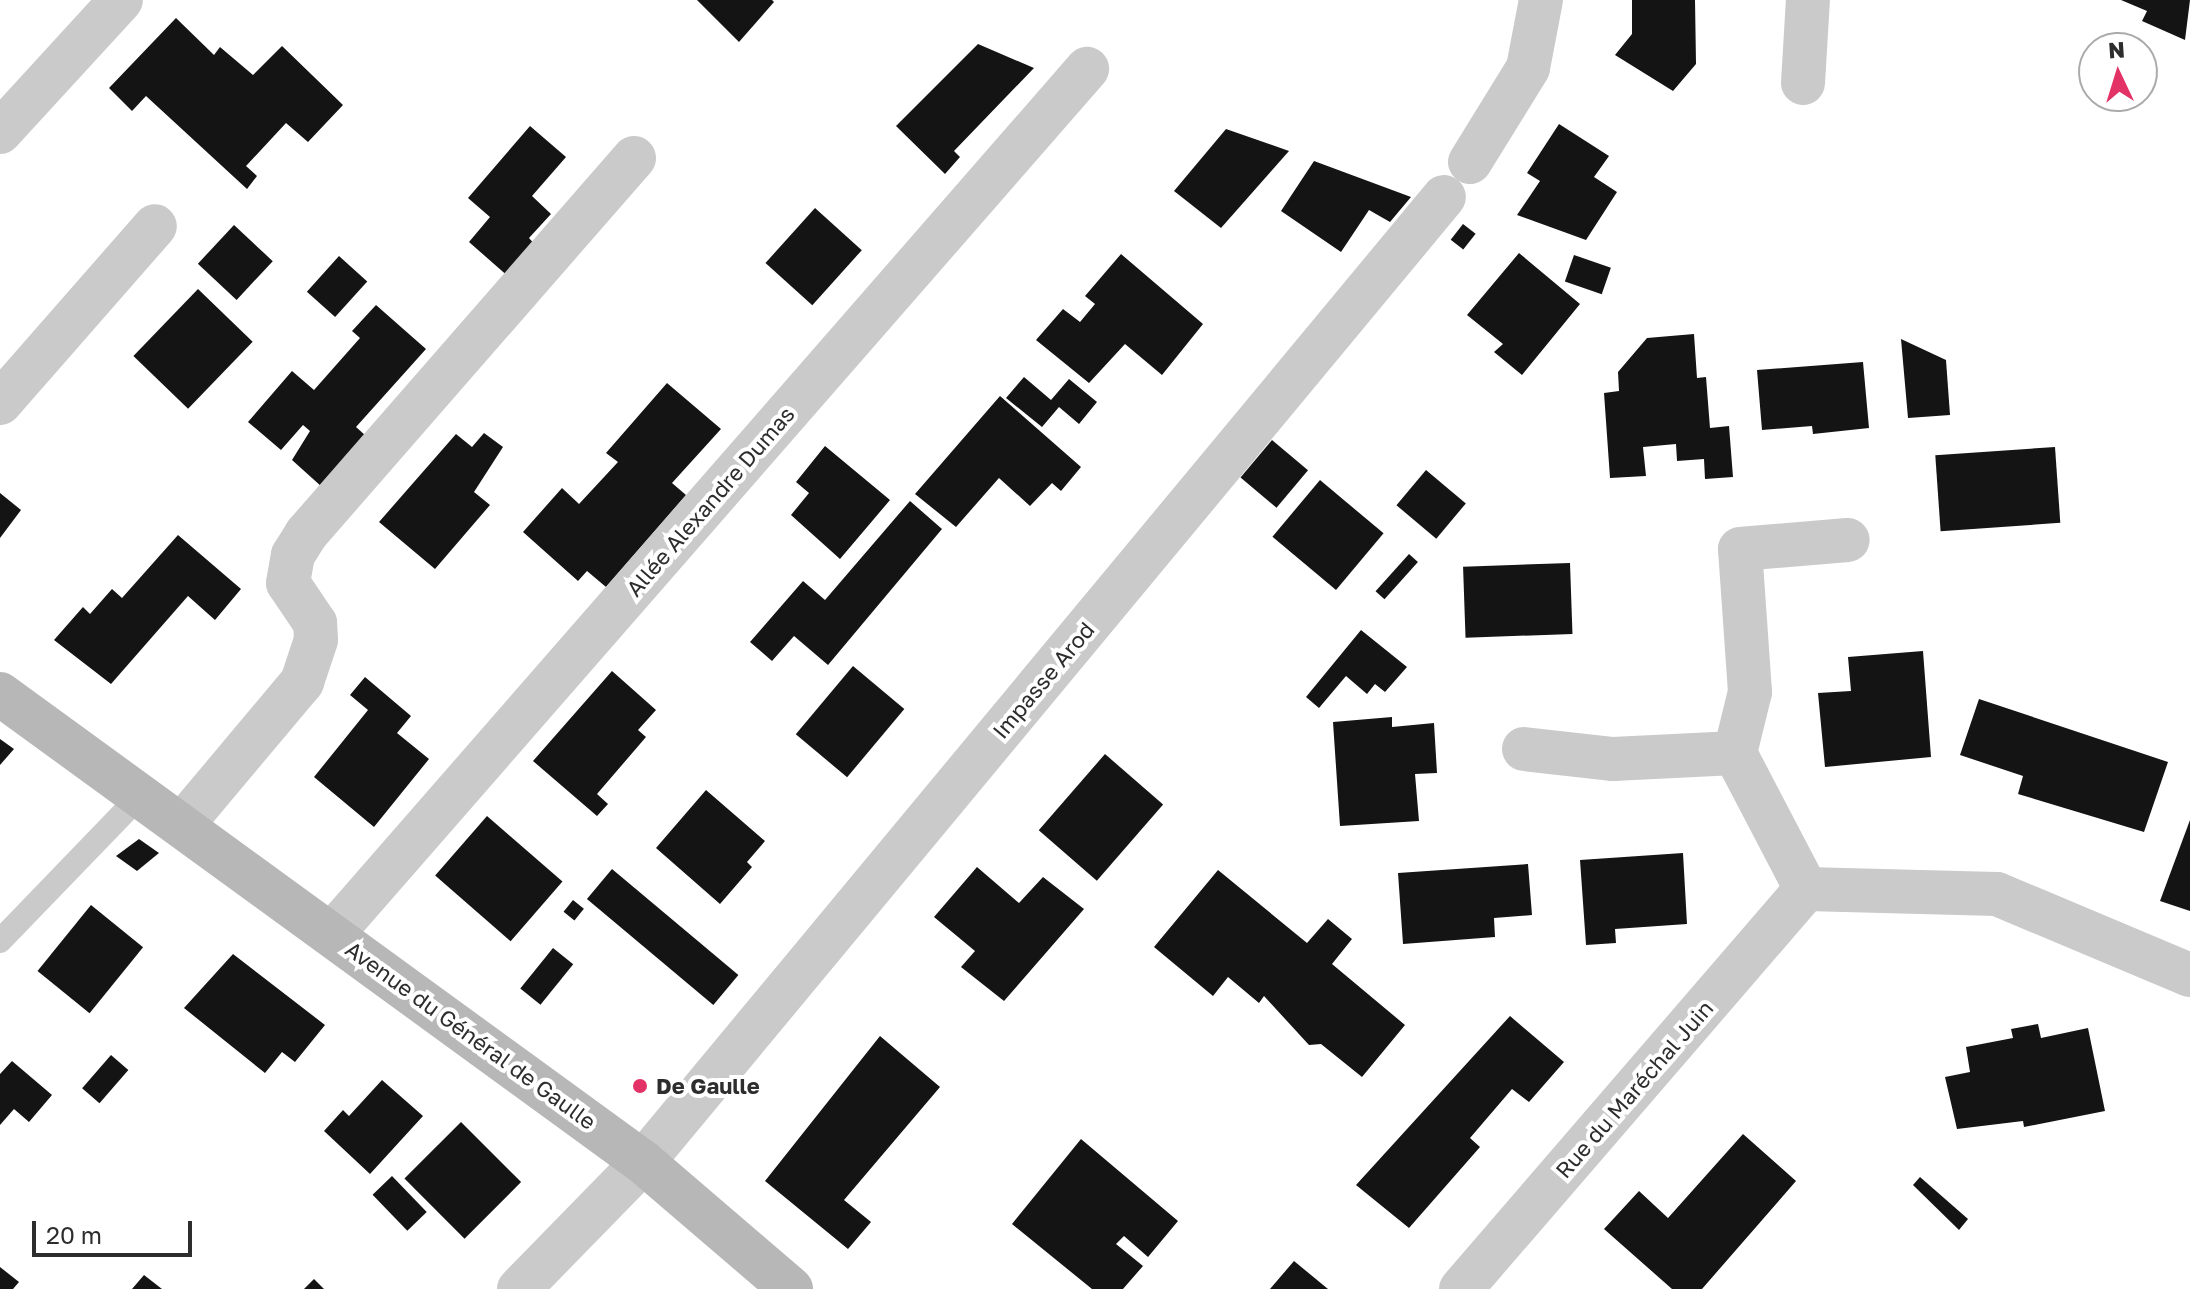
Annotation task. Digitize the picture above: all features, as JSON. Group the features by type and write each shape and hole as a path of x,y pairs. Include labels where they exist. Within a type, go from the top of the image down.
{"main road":[{"name":"Avenue du Général de Gaulle","path":"0,694 333,933 643,1162 791,1289"}],"street":[{"path":"0,132 121,0"},
{"path":"1470,162 1528,68 1541,0"},
{"path":"1803,83 1808,0"},
{"name":"Allée Alexandre Dumas","path":"333,933 1087,69"},
{"path":"182,825 302,682 316,640 315,623 288,583 293,555 306,534 634,158"},
{"name":"Impasse Arod","path":"519,1289 643,1162 1444,197"},
{"path":"0,403 155,226"},
{"path":"1848,540 1740,549 1750,692 1735,753 1806,889 1997,894 2190,975"},
{"path":"1524,749 1613,759 1735,753"},
{"name":"Rue du Maréchal Juin","path":"1461,1289 1806,889"}],"lane":[{"path":"0,941 140,796"}],"building":[{"path":"697,0 772,0 774,2 739,42"},
{"path":"1632,0 1695,0 1696,64 1673,91 1615,55 1632,34"},
{"path":"2121,0 2190,0 2185,40 2142,21 2147,11"},
{"path":"176,18 214,55 220,47 253,75 282,46 343,105 308,142 286,123 246,166 257,176 247,189 146,96 132,111 109,88"},
{"path":"978,44 1034,68 954,151 960,157 945,174 896,126"},
{"path":"1559,124 1609,156 1594,177 1617,192 1586,240 1517,215 1540,181 1527,173"},
{"path":"530,126 566,157 532,196 551,214 529,238 537,247 510,278 469,242 490,217 468,198"},
{"path":"1226,129 1289,151 1221,228 1174,191"},
{"path":"1314,161 1411,197 1390,222 1369,210 1341,252 1281,211"},
{"path":"815,208 862,250 812,305 765,263"},
{"path":"1463,224 1476,234 1463,250 1451,240"},
{"path":"234,225 273,261 237,300 198,264"},
{"path":"1519,253 1580,304 1522,375 1494,352 1503,344 1467,315"},
{"path":"1121,254 1203,324 1162,375 1125,344 1089,383 1036,340 1063,309 1080,322 1095,304 1085,296"},
{"path":"1574,255 1611,268 1602,294 1565,281"},
{"path":"339,256 367,281 335,317 307,292"},
{"path":"198,289 253,342 188,409 133,356"},
{"path":"376,305 426,349 356,427 366,436 322,487 292,460 310,431 303,425 281,450 248,422 292,371 314,390 360,338 352,331"},
{"path":"1694,334 1697,378 1706,377 1710,428 1729,426 1733,477 1705,479 1704,459 1677,461 1676,444 1643,447 1646,476 1610,478 1604,393 1619,391 1618,372 1647,338"},
{"path":"1901,339 1946,360 1950,415 1908,418"},
{"path":"1863,362 1869,428 1813,434 1812,426 1762,430 1757,370"},
{"path":"1024,377 1051,400 1069,379 1097,402 1079,424 1059,407 1042,427 1006,398"},
{"path":"667,383 721,429 672,483 686,495 606,587 587,571 578,581 523,532 562,488 579,504 618,462 606,453"},
{"path":"1000,396 1081,467 1061,491 1052,483 1030,506 999,478 956,527 915,494"},
{"path":"484,433 503,447 474,492 490,505 435,569 379,522 456,434 472,447"},
{"path":"1272,440 1308,470 1277,508 1241,478"},
{"path":"825,446 890,500 840,559 791,515 809,493 796,482"},
{"path":"2055,447 2060,523 1941,531 1935,455"},
{"path":"1426,470 1466,503 1436,539 1396,505"},
{"path":"1320,480 1384,533 1336,590 1272,537"},
{"path":"0,493 21,510 0,538"},
{"path":"910,501 942,529 828,665 794,636 772,661 750,642 803,581 825,600"},
{"path":"178,535 241,589 215,620 188,596 111,684 54,640 83,607 90,614 112,589 122,598"},
{"path":"1409,554 1418,562 1384,599 1376,591"},
{"path":"1570,563 1572,634 1466,638 1463,567"},
{"path":"1361,630 1407,667 1385,692 1375,684 1367,694 1346,676 1319,708 1306,697"},
{"path":"1923,651 1931,757 1825,767 1818,693 1851,691 1848,657"},
{"path":"853,666 904,709 847,777 796,734"},
{"path":"612,671 656,710 638,730 646,737 597,794 608,804 597,816 533,761"},
{"path":"365,677 411,716 397,733 429,759 374,827 314,777 368,710 350,695"},
{"path":"1979,699 2168,762 2144,832 2018,794 2023,776 1960,755"},
{"path":"1392,717 1392,727 1434,723 1437,773 1415,774 1419,821 1340,826 1333,722"},
{"path":"0,739 14,749 0,765"},
{"path":"1105,754 1163,805 1097,881 1039,830"},
{"path":"706,790 765,841 747,862 752,867 720,904 656,848"},
{"path":"487,816 562,882 511,941 435,876"},
{"path":"2190,820 2190,911 2160,901"},
{"path":"139,839 159,853 137,871 116,856"},
{"path":"1683,853 1687,924 1615,929 1616,943 1586,945 1580,860"},
{"path":"1528,864 1532,915 1494,918 1495,937 1403,944 1398,873"},
{"path":"977,867 1019,903 1043,877 1084,909 1004,1001 961,967 975,951 934,917"},
{"path":"612,869 738,975 713,1005 587,899"},
{"path":"1218,870 1307,943 1328,919 1352,939 1332,964 1405,1025 1362,1077 1321,1044 1309,1045 1264,996 1259,1003 1228,977 1213,996 1154,947"},
{"path":"573,900 584,909 574,920 564,912"},
{"path":"91,905 143,947 90,1013 38,971"},
{"path":"553,948 573,964 540,1005 520,988"},
{"path":"233,954 325,1025 295,1062 282,1052 265,1073 184,1008"},
{"path":"1510,1016 1564,1062 1529,1102 1512,1089 1470,1138 1480,1147 1409,1228 1356,1185"},
{"path":"2038,1024 2041,1038 2088,1028 2105,1111 2024,1127 2023,1121 1957,1129 1945,1077 1970,1072 1966,1047 2013,1038 2011,1029"},
{"path":"880,1036 940,1087 844,1200 871,1222 848,1249 765,1181"},
{"path":"111,1055 128,1070 99,1103 82,1088"},
{"path":"12,1061 52,1095 29,1122 14,1109 0,1125 0,1074"},
{"path":"382,1080 423,1116 370,1174 324,1131 343,1110 349,1116"},
{"path":"461,1122 521,1182 465,1239 404,1179"},
{"path":"1743,1134 1796,1181 1702,1289 1672,1289 1604,1229 1639,1191 1668,1218"},
{"path":"1081,1139 1178,1221 1148,1257 1124,1236 1116,1244 1143,1266 1123,1289 1092,1289 1012,1224"},
{"path":"392,1176 427,1212 407,1231 373,1195"},
{"path":"1920,1177 1968,1219 1959,1230 1913,1185"},
{"path":"1294,1261 1328,1289 1270,1289"},
{"path":"0,1267 19,1282 13,1289 0,1289"},
{"path":"144,1275 162,1289 132,1289"},
{"path":"314,1279 324,1289 304,1289"}],"place":[{"name":"De Gaulle","path":"640,1086"}]}
